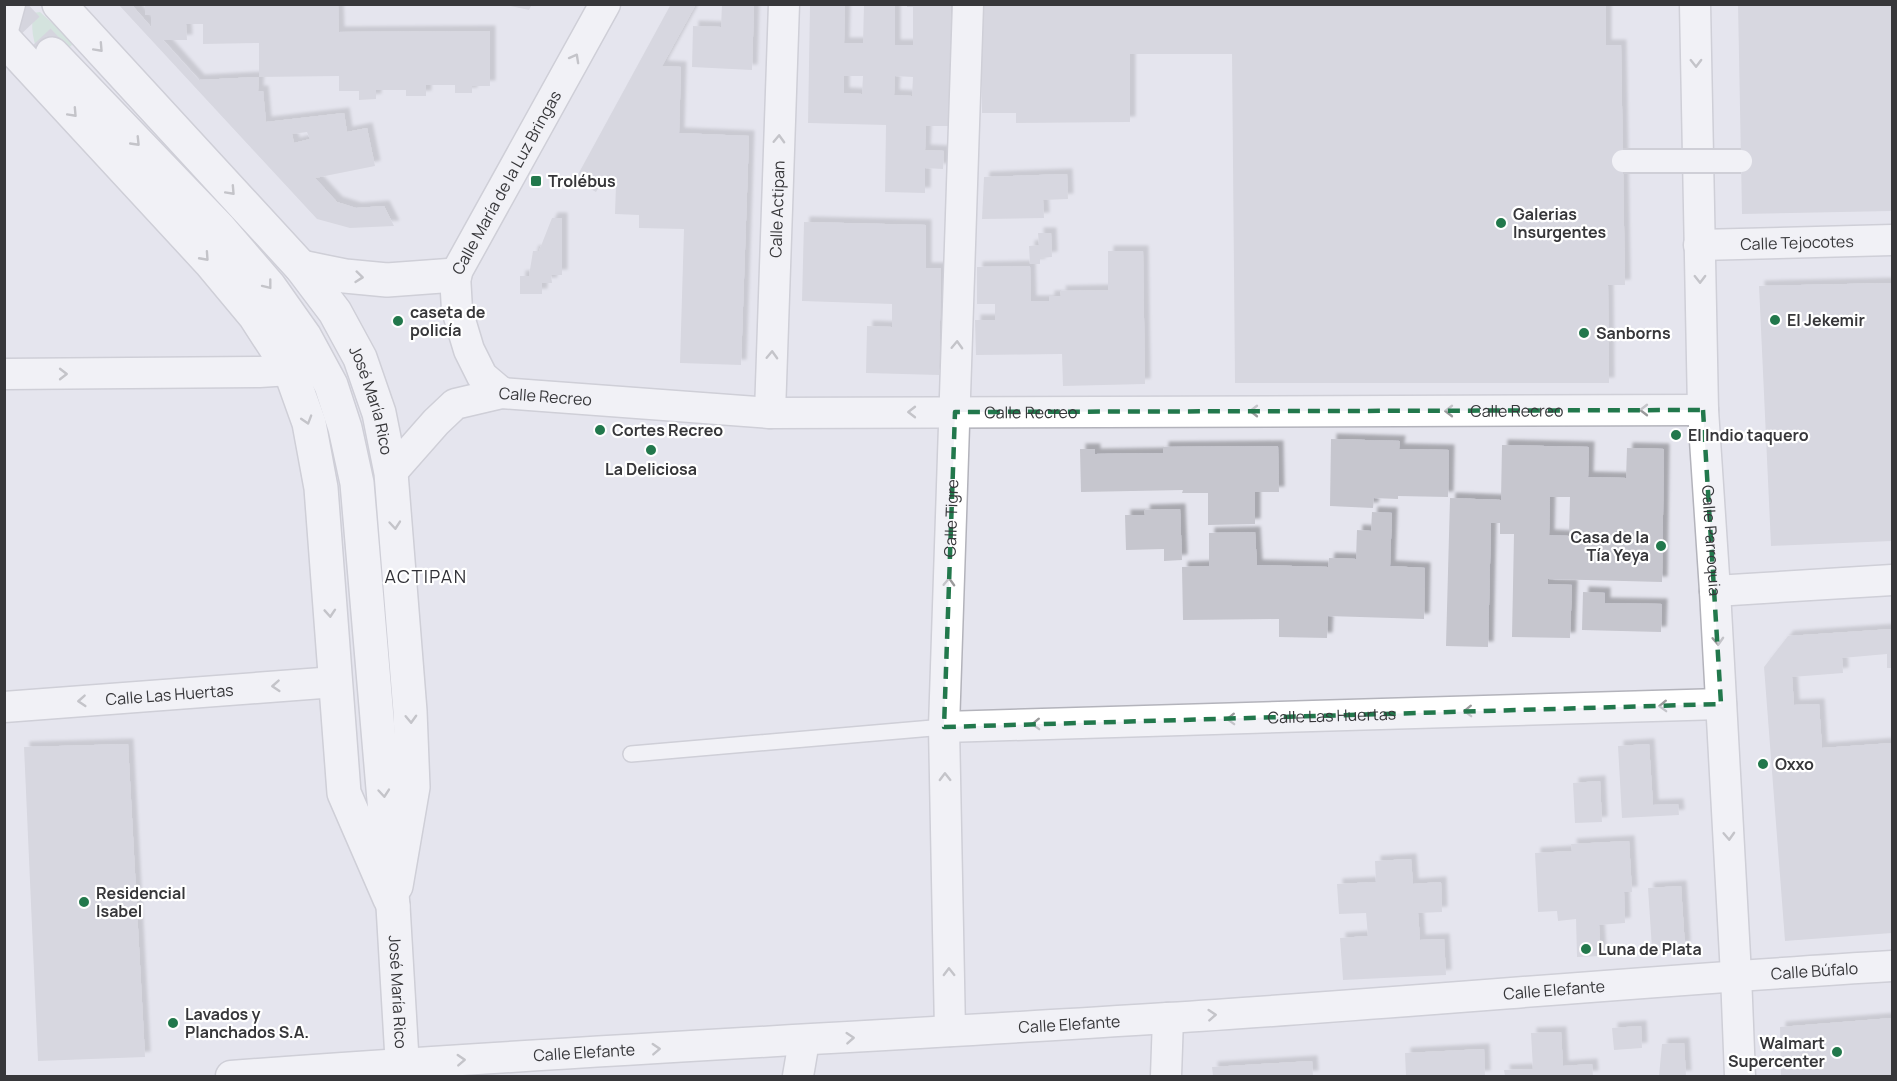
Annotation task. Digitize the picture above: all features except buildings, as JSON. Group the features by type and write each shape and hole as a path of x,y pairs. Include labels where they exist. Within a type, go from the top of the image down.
{"main road":[{"name":"José María Rico","path":"59,4 301,267 335,312 360,358 379,413 391,473 410,711 413,787 393,906 403,1070"},
{"name":"José María Rico","path":"4,39 210,262 255,316 290,370 309,423 321,488 344,793 393,906"},
{"path":"52,54 220,229 269,286 305,337 331,385 345,428 357,483 393,906"},
{"path":"301,267 345,276 387,280 455,275"}],"street":[{"path":"4,26 10,4"},
{"name":"Calle María de la Luz Bringas","path":"502,393 483,376 469,350 457,310 455,275 605,4"},
{"name":"Calle Actipan","path":"770,413 784,4"},
{"name":"Calle Tigre","path":"950,1030 944,727 968,4"},
{"name":"Calle Parroquia","path":"1695,4 1702,410 1737,975 1740,1077"},
{"path":"1623,161 1741,161"},
{"name":"Calle Tejocotes","path":"1699,244 1893,240"},
{"path":"4,374 290,370"},
{"name":"Calle Recreo","path":"391,473 455,404 502,393 770,413 1702,410"},
{"path":"1715,591 1893,580"},
{"name":"Calle Las Huertas","path":"4,707 334,682"},
{"name":"Calle Las Huertas","path":"944,727 1721,704"},
{"name":"Calle Búfalo","path":"1737,975 1892,967"},
{"name":"Calle Elefante","path":"403,1070 950,1030 1168,1018 1737,975"},
{"path":"1166,1077 1168,1018"},
{"path":"798,1077 804,1041"},
{"path":"231,1077 403,1070"}],"lane":[{"path":"631,754 944,727"}],"highlighted area":[{"path":"1703,410 1721,704 944,727 955,412"}],"green space":[{"path":"40,12 74,43 47,68 39,55 33,35 33,13"}],"tunnel":[{"path":"5,4 52,54"}],"place":[{"name":"Trolébus","path":"536,181"},
{"name":"Galerias Insurgentes","path":"1501,223"},
{"name":"El Jekemir","path":"1775,320"},
{"name":"caseta de policía","path":"398,321"},
{"name":"Sanborns","path":"1584,333"},
{"name":"Cortes Recreo","path":"600,430"},
{"name":"El Indio taquero","path":"1676,435"},
{"name":"La Deliciosa","path":"651,450"},
{"name":"Casa de la Tía Yeya","path":"1661,546"},
{"name":"Oxxo","path":"1763,764"},
{"name":"Residencial Isabel","path":"84,902"},
{"name":"Luna de Plata","path":"1586,949"},
{"name":"Lavados y Planchados S.A.","path":"173,1023"},
{"name":"Walmart Supercenter","path":"1837,1052"}],"district":[{"name":"ACTIPAN","path":"426,576"}]}
